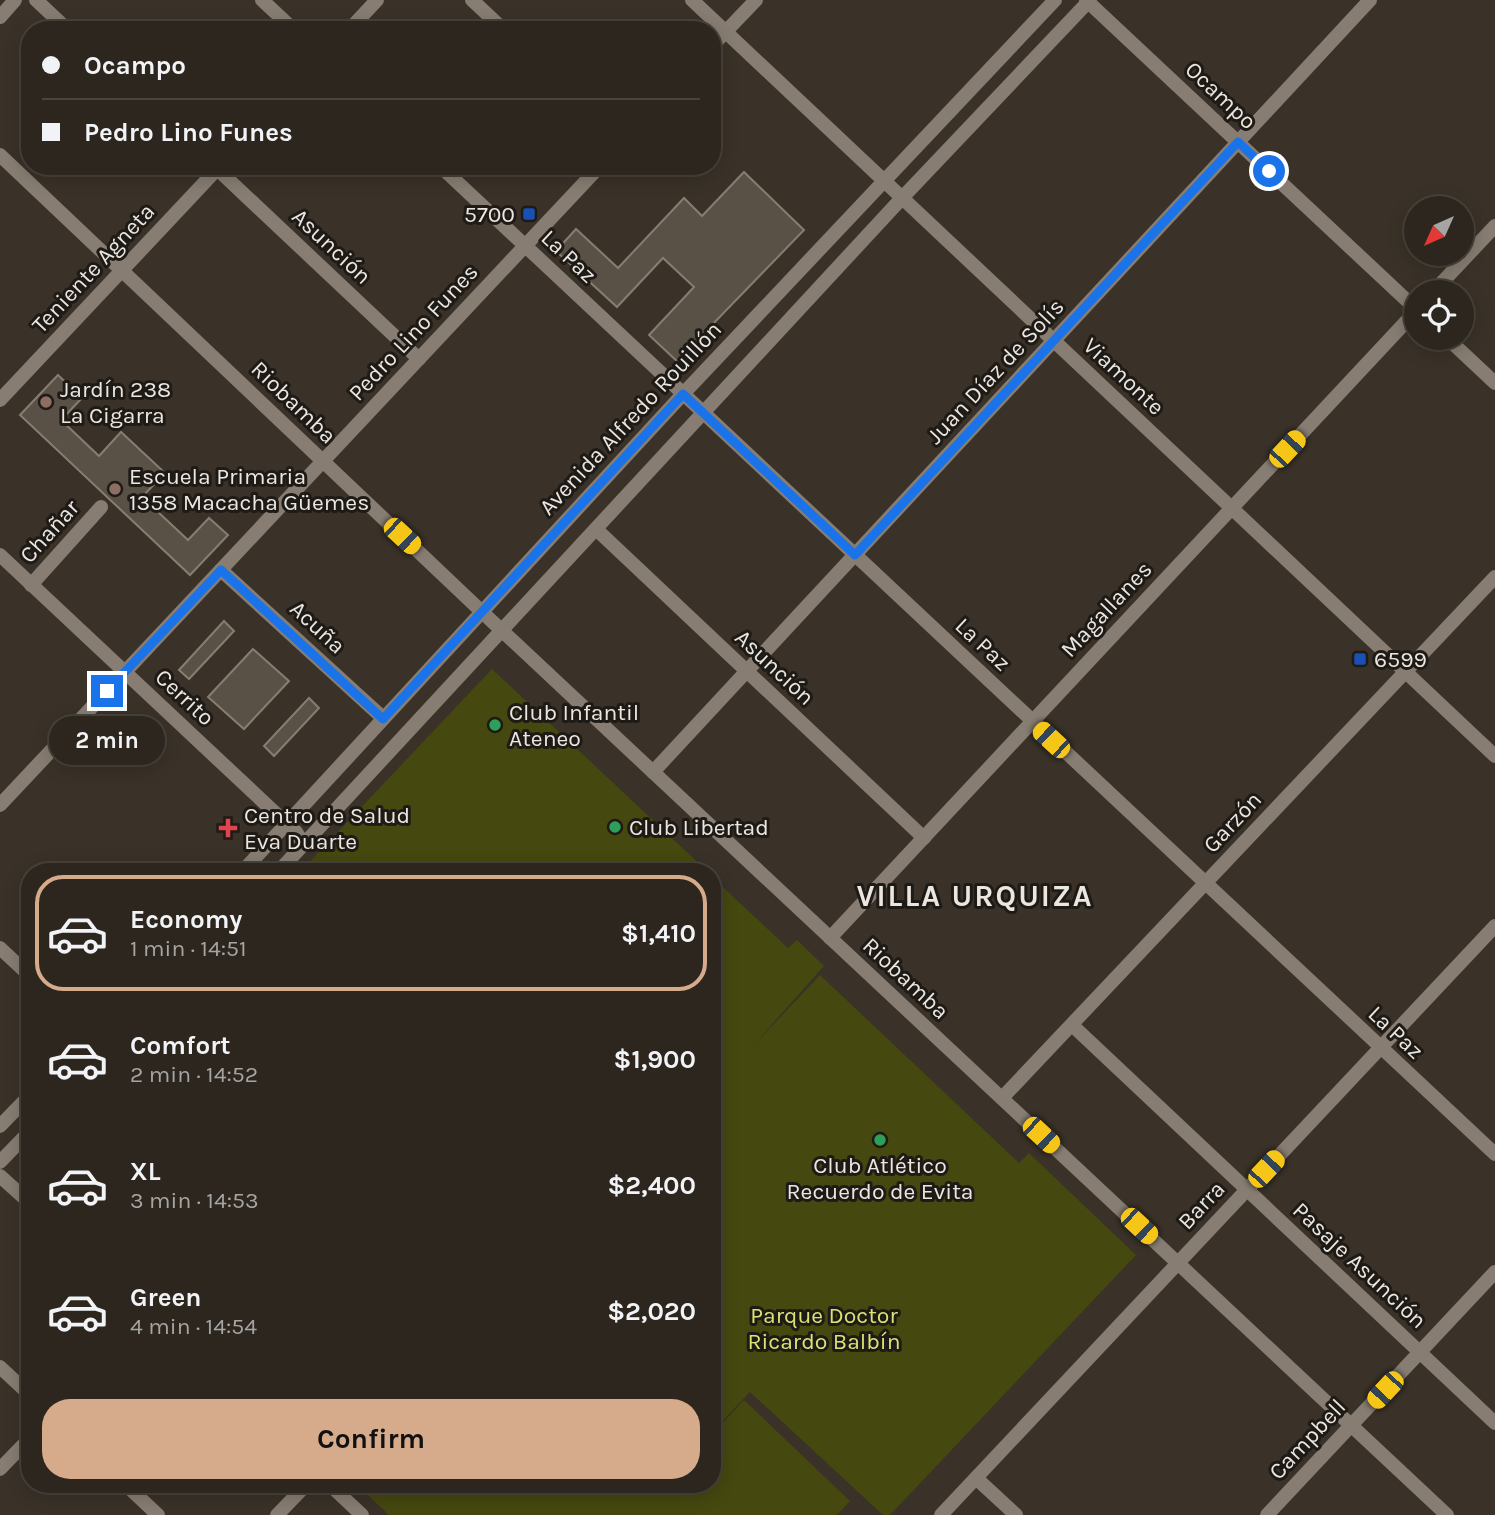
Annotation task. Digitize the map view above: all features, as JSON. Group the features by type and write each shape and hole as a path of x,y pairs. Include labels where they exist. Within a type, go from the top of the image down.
{"street":[{"path":"0,17 15,0"},
{"path":"36,0 58,21"},
{"path":"262,0 284,21"},
{"path":"357,21 377,0"},
{"path":"472,0 494,21"},
{"name":"Viamonte","path":"692,0 714,21"},
{"path":"721,37 756,0"},
{"name":"Avenida Alfredo Rouillón","path":"287,863 683,394 1055,0"},
{"name":"Juan Díaz de Solís","path":"653,772 1370,0"},
{"name":"Avenida Alfredo Rouillón","path":"250,863 383,719 596,529 1088,1"},
{"name":"Ocampo","path":"1088,1 1404,299"},
{"name":"Viamonte","path":"721,27 1495,756"},
{"name":"Riobamba","path":"0,155 491,621 1447,1515"},
{"name":"Teniente Agneta","path":"0,400 210,175"},
{"name":"Asunción","path":"225,175 419,359"},
{"name":"La Paz","path":"450,175 1495,1154"},
{"name":"Pedro Lino Funes","path":"0,805 592,175"},
{"path":"1444,280 1495,226"},
{"name":"Magallanes","path":"830,938 1404,323"},
{"path":"1460,350 1495,383"},
{"name":"Chañar","path":"32,585 101,507"},
{"name":"Asunción","path":"596,529 924,838"},
{"name":"Cerrito","path":"0,555 296,832 304,845"},
{"name":"Acuña","path":"221,570 383,719"},
{"name":"Garzón","path":"1002,1098 1495,576"},
{"name":"Barra","path":"941,1515 1495,926"},
{"path":"0,948 21,968"},
{"name":"Pasaje Asunción","path":"1072,1024 1495,1423"},
{"path":"0,1126 21,1104"},
{"path":"0,1163 21,1140"},
{"path":"0,1175 21,1195"},
{"name":"Campbell","path":"1267,1515 1495,1272"},
{"path":"0,1367 21,1387"},
{"path":"0,1469 21,1447"},
{"path":"976,1478 1016,1515"},
{"path":"135,1493 158,1515"},
{"path":"278,1515 299,1493"},
{"path":"339,1493 362,1515"}],"green space":[{"name":"Club Infantil Ateneo","path":"492,669 698,863 309,863"},
{"name":"Parque Doctor Ricardo Balbín","path":"721,885 788,948 797,940 824,966 751,1048 820,975 1019,1163 1029,1153 1136,1255 890,1515 883,1515 750,1392 721,1423"},
{"path":"744,1400 850,1501 837,1515 389,1515 366,1493 721,1493 721,1424"}],"building":[{"path":"744,172 804,230 708,329 710,331 680,364 649,335 694,287 663,258 617,307 556,251 576,229 618,268 684,198 702,216"},
{"path":"58,375 82,398 61,420 99,456 121,432 165,473 142,497 188,540 209,518 228,535 190,575 20,415"},
{"path":"224,621 234,631 189,679 179,670"},
{"path":"253,649 289,681 244,729 208,697"},
{"path":"309,698 319,708 274,756 264,746"}],"place":[{"name":"5700","path":"529,214"},
{"name":"Jardín 238 La Cigarra","path":"46,402"},
{"name":"Escuela Primaria 1358 Macacha Güemes","path":"115,489"},
{"name":"6599","path":"1360,659"},
{"name":"Club Infantil Ateneo","path":"495,725"},
{"name":"Club Libertad","path":"615,827"},
{"name":"Centro de Salud Eva Duarte","path":"228,828"},
{"name":"Club Atlético Recuerdo de Evita","path":"880,1140"}],"district":[{"name":"VILLA URQUIZA","path":"975,896"}],"route":[{"path":"107,691 221,570 383,719 683,394 855,555 1238,142 1269,171"}]}
